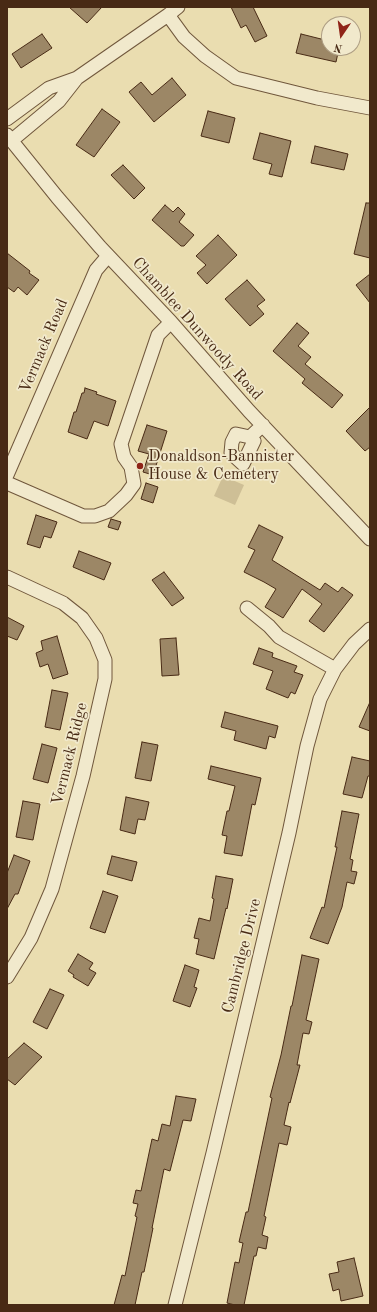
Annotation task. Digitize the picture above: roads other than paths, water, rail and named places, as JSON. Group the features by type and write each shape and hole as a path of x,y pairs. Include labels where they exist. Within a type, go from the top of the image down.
{"street":[{"path":"7,119 49,88 77,78 168,16 178,7"},
{"path":"168,16 184,37 205,56 236,78 317,98 370,108"},
{"path":"9,138 59,101 77,78"},
{"name":"Chamblee Dunwoody Road","path":"9,138 108,256 171,322 263,425 370,539"},
{"name":"Vermack Road","path":"7,475 96,270 108,256"},
{"path":"7,483 83,516 94,516 109,511 126,495 134,484 131,467 124,457 121,444 158,336 171,322"},
{"path":"250,437 263,425"},
{"name":"Vermack Ridge","path":"7,577 63,603 82,618 96,638 105,660 105,679 83,776 52,889 31,938 7,977"},
{"path":"247,608 269,626 279,638 335,668"},
{"name":"Cambridge Drive","path":"175,1305 213,1153 289,833 306,746 320,699 335,668 354,644 370,629"}],"place":[{"name":"Donaldson-Bannister House & Cemetery","path":"140,466"}]}
